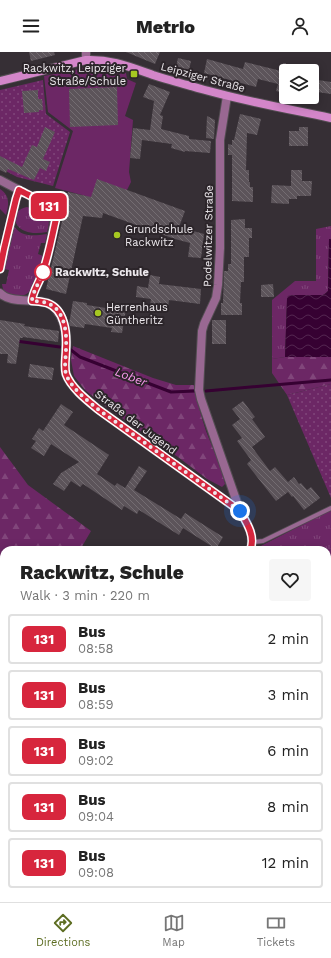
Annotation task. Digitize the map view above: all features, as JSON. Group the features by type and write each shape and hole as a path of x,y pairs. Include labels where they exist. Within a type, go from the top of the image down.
{"street":[{"name":"Leipziger Straße","path":"0,81 86,56 97,60 115,62 156,76 227,96 331,118"},
{"name":"Podelwitzer Straße","path":"227,96 220,140 219,279 216,298 202,330 199,390 240,511"},
{"path":"0,180 49,206 56,219 43,272 32,296 32,301"},
{"path":"0,269 19,190"},
{"name":"Straße der Jugend","path":"0,293 3,297 10,299 47,303 54,307 60,315 66,334 66,373 80,394 99,410 240,511 246,520 253,542"},
{"path":"252,546 253,542"}],"lane":[{"path":"253,542 263,541 331,508"}],"green space":[{"path":"85,68 110,68 126,73 127,79 136,83 125,116 133,120 129,172 131,182 127,190 89,203 86,196 55,188 73,131 48,112 44,76"},
{"path":"43,80 46,114 70,132 53,186 17,177 0,168 0,90"},
{"path":"0,189 6,194 8,200 6,215 0,209"},
{"path":"27,207 42,212 48,216 49,225 47,232 30,233 18,226 15,218 16,215 18,211"},
{"path":"12,223 15,228 23,234 47,234 45,243 41,243 38,254 43,256 37,278 32,289 24,295 9,294 4,290 2,284 6,284 9,270 4,269"},
{"path":"331,226 331,239 329,239 328,291 323,295 292,295 288,297 285,357 272,359 272,300 295,281 316,281 316,229"},
{"path":"73,346 153,378 176,385 194,385 204,425 225,484 222,487 207,479 109,409 85,390 74,376 71,360"},
{"path":"285,357 331,357 331,384 287,395 272,373 272,359"},
{"path":"331,384 331,498 287,395"},
{"path":"0,447 28,485 91,531 82,546 0,546"},
{"path":"331,510 331,546 261,546"}],"water":[{"path":"329,239 331,239 331,357 285,357 288,296 323,295 328,291"}],"building":[{"path":"29,52 54,52 55,55 31,61"},
{"path":"126,52 160,52 155,64"},
{"path":"178,58 191,61 188,75 175,72"},
{"path":"207,59 243,69 245,62 279,70 279,92 276,91 278,84 258,79 256,87 204,73"},
{"path":"319,80 331,82 331,94 319,92"},
{"path":"149,84 170,92 160,115 163,116 161,129 189,136 189,139 211,141 210,153 185,152 171,148 172,144 142,140 140,159 130,158 133,128 150,130 154,101 143,97"},
{"path":"117,87 118,125 70,127 69,89"},
{"path":"38,90 38,99 42,99 43,110 39,110 39,112 24,113 22,91"},
{"path":"240,114 261,119 257,135 247,133 246,170 249,170 250,187 253,187 253,202 232,201 232,155 228,155 228,144 232,145 232,140 234,140"},
{"path":"207,116 215,120 214,139 206,138"},
{"path":"45,127 55,132 43,159 50,162 46,171 40,168 34,180 8,169 6,173 0,170 0,156 22,167 32,145 37,147"},
{"path":"299,127 308,127 308,146 289,146 289,131 299,131"},
{"path":"291,170 302,170 302,181 312,181 311,196 297,196 297,199 289,199 289,204 271,203 272,185 291,186"},
{"path":"97,179 185,211 179,227 204,234 201,258 188,257 190,243 103,213 102,218 83,216 66,294 46,289 64,213 58,211 61,200 66,201 68,192 91,197"},
{"path":"245,219 245,228 252,228 252,238 249,238 249,257 244,257 244,282 241,282 240,303 242,303 242,315 221,315 224,271 228,271 228,264 231,264 231,220"},
{"path":"150,275 160,277 159,284 201,289 200,304 169,300 168,308 150,305 151,299 136,297 137,286 148,288"},
{"path":"273,284 274,297 261,297 261,285"},
{"name":"Herrenhaus Güntheritz","path":"73,301 112,309 112,307 126,309 122,333 111,332 112,328 85,324 84,328 70,326 69,324"},
{"path":"0,320 25,324 24,326 59,331 58,342 23,337 20,338 16,364 7,363 8,354 0,354"},
{"path":"212,320 226,320 226,344 212,344"},
{"path":"30,364 54,368 52,380 28,377"},
{"path":"243,401 255,417 252,419 265,437 252,447 270,471 275,467 288,482 294,477 299,484 301,483 307,490 311,487 320,498 304,510 288,492 276,501 247,464 251,460 237,441 242,438 232,425 240,419 232,409"},
{"path":"61,404 73,412 64,425 109,455 97,474 115,486 117,483 125,488 139,466 147,471 134,490 181,519 185,513 223,537 218,546 211,546 183,528 179,535 139,510 137,514 124,506 122,510 83,484 80,487 71,481 64,491 53,484 61,473 79,462 51,444 44,456 31,448 36,441 32,439 39,428 43,431"}],"waterway":[{"name":"Lober","path":"16,341 60,347"},
{"name":"Lober","path":"71,350 80,357 171,392 195,391"},
{"name":"Lober","path":"206,391 331,380"}],"bus line":[{"name":"131","path":"0,269 19,190 49,206 56,219 43,272 32,296 32,301 47,303 54,307 60,315 66,334 65,364 66,373 70,380 80,394 99,410 240,511 246,520 253,542 252,546"}],"place":[{"name":"Rackwitz, Leipziger Straße/Schule","path":"134,74"},
{"name":"Grundschule Rackwitz","path":"117,235"},
{"name":"Rackwitz, Schule","path":"43,272"},
{"name":"Herrenhaus Güntheritz","path":"98,313"}],"route":[{"path":"43,272 32,296 32,301 47,303 54,307 60,315 66,334 66,373 80,394 99,410 240,511"}]}
